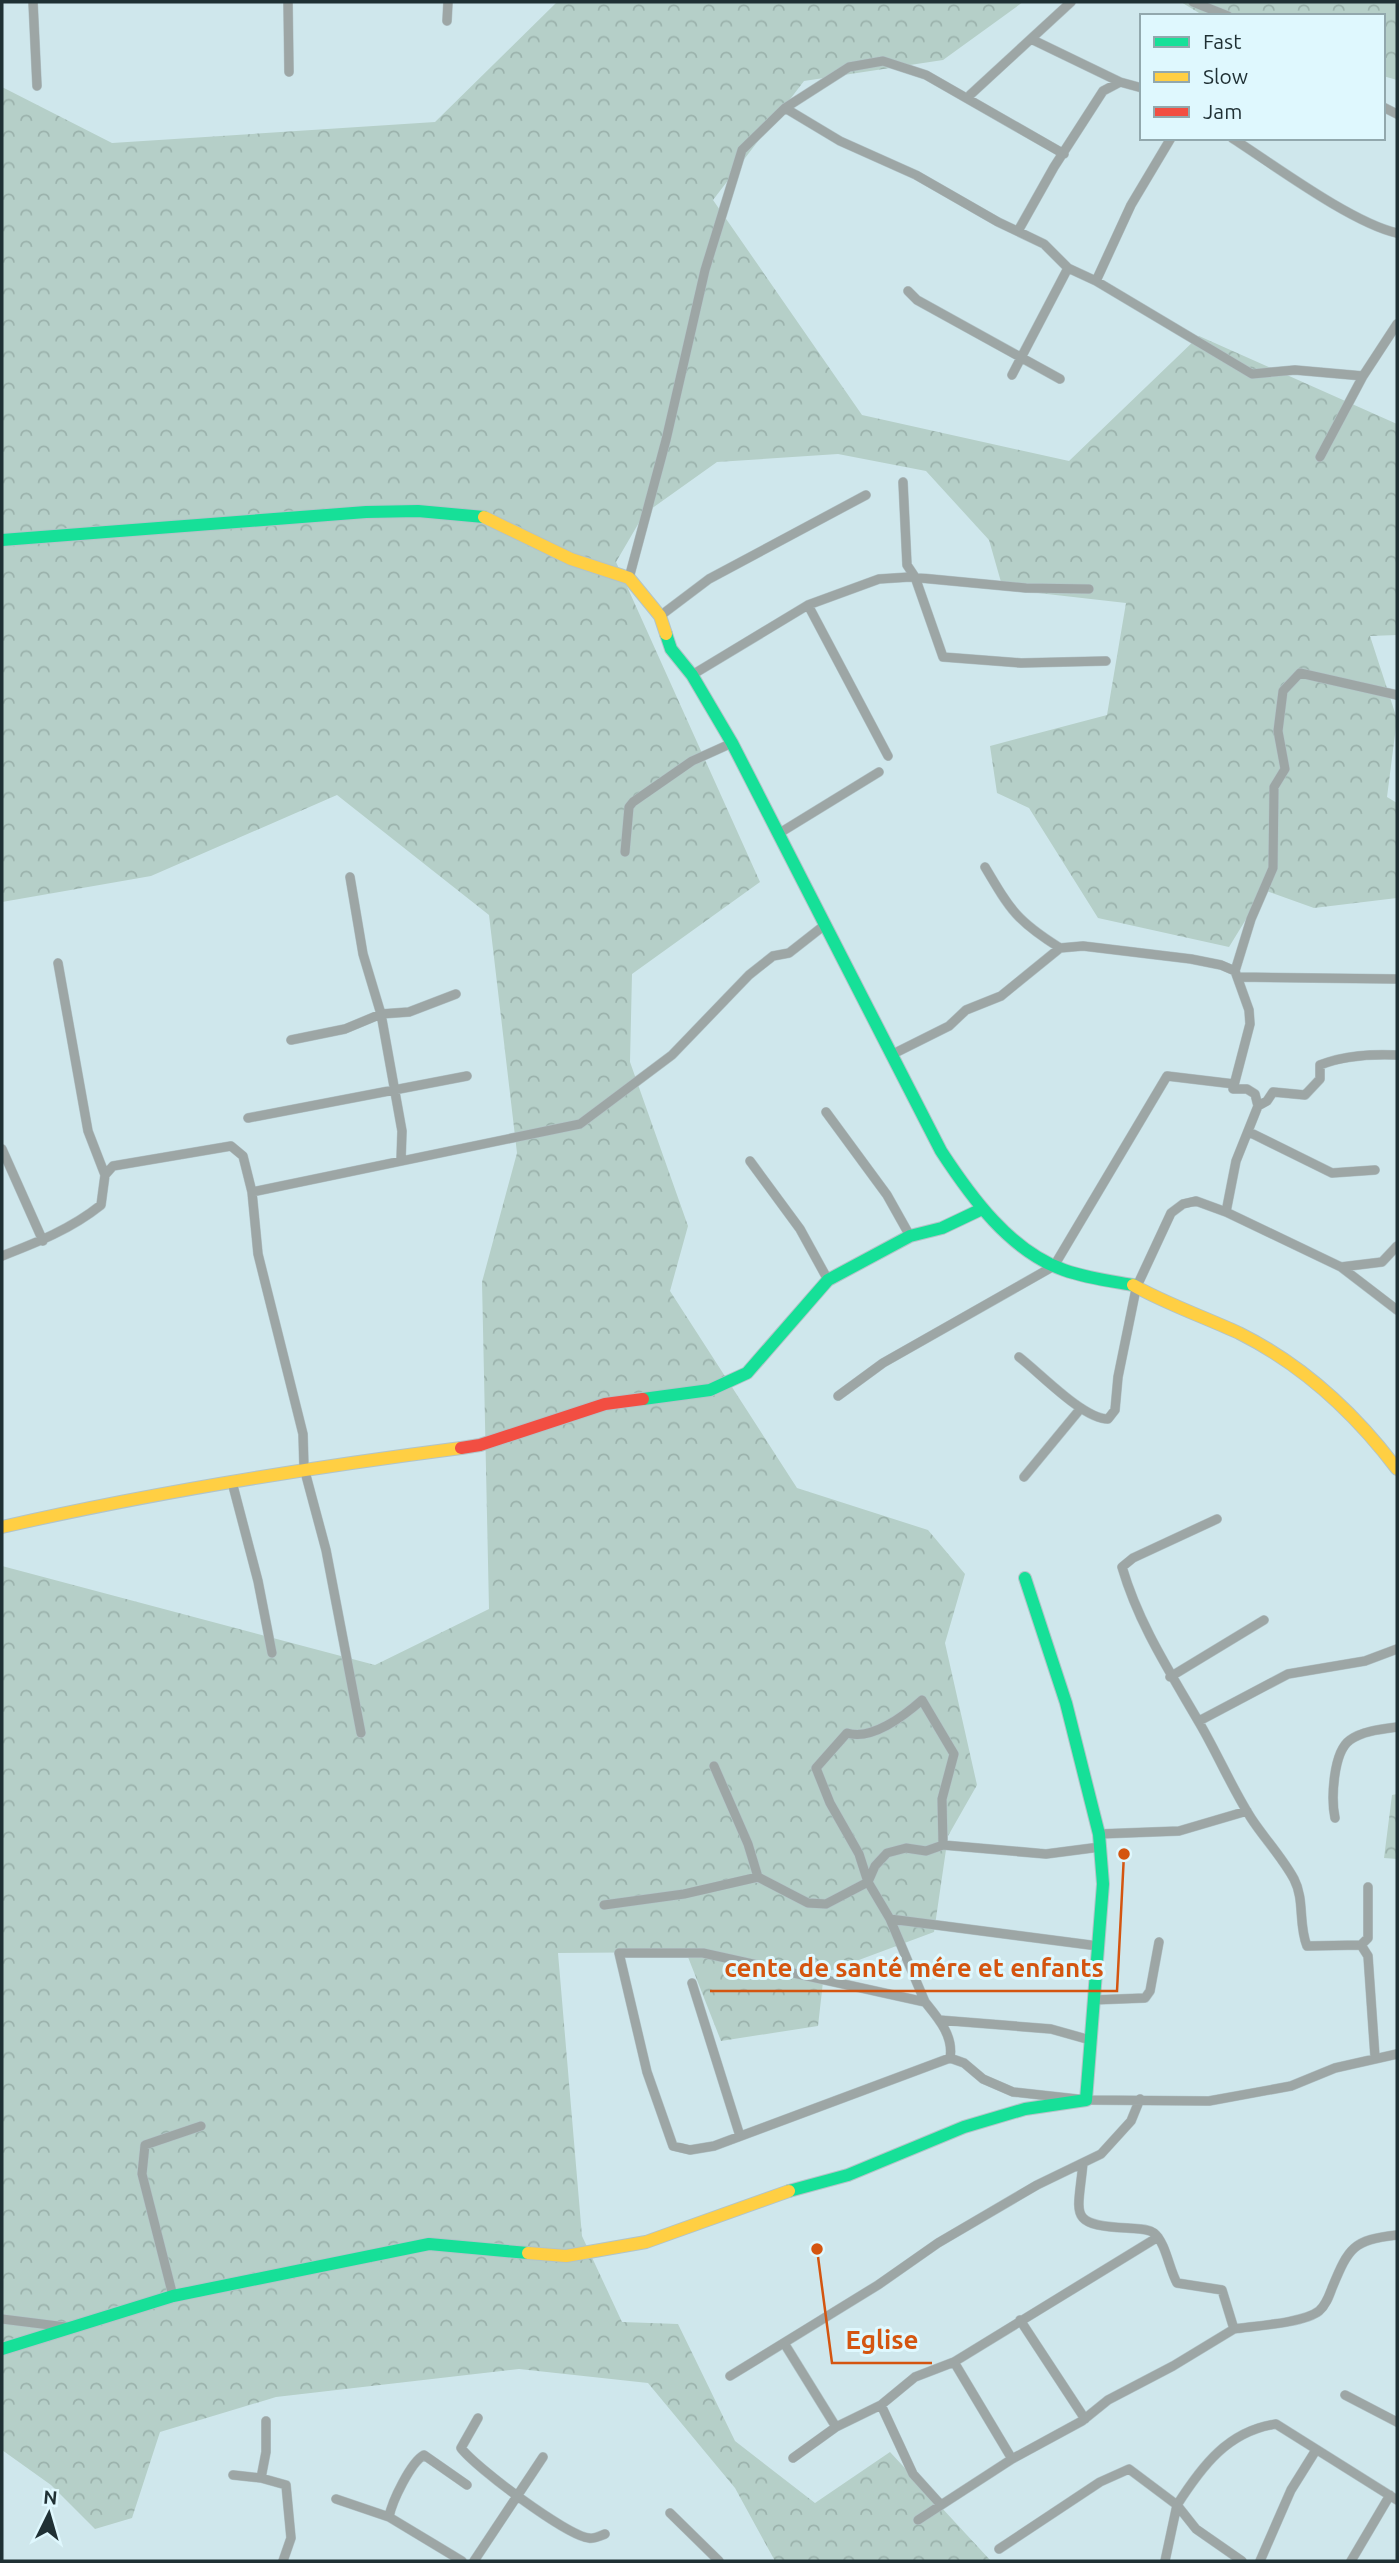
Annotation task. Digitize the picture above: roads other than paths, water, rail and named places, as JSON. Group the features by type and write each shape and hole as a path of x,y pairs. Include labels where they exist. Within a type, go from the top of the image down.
{"street":[{"path":"33,2 37,86"},
{"path":"288,2 289,72"},
{"path":"447,21 448,2"},
{"path":"970,95 1071,2"},
{"path":"1193,2 1223,14"},
{"path":"1031,39 1120,82 1140,87"},
{"path":"629,578 666,439 705,270 742,150 785,108 849,67 883,61 926,75 1064,154"},
{"path":"1018,231 1103,91 1120,82"},
{"path":"785,108 840,141 916,175 1044,244 1068,268 1096,281 1252,374 1295,370 1363,376"},
{"path":"1096,281 1131,205 1170,140"},
{"path":"1235,140 1332,201 1384,230 1397,233"},
{"path":"1012,375 1020,355 1068,268"},
{"path":"908,291 917,300 1060,379"},
{"path":"1320,457 1363,376 1397,324"},
{"path":"902,482 907,565 915,577 943,657 1021,663 1106,661"},
{"path":"660,616 709,579 866,495"},
{"path":"2,540 366,512 418,511 490,517 571,559 629,578 660,616 671,649 692,675 732,743 941,1151 982,1209 1034,1253 1054,1266 1136,1287 1254,1341 1300,1370 1372,1435 1397,1469"},
{"path":"692,675 808,605 879,579 915,577 1026,588 1088,589"},
{"path":"808,605 888,755"},
{"path":"1226,1212 1236,1161 1258,1106 1255,1094 1247,1089 1233,1089 1250,1024 1250,1010 1237,974 1251,919 1273,868 1274,787 1285,769 1278,731 1283,691 1300,673 1397,695"},
{"path":"625,852 629,807 633,802 692,761 732,743"},
{"path":"778,834 879,772"},
{"path":"985,867 1011,911 1028,928 1060,948"},
{"path":"350,877 363,954 381,1014 395,1091 401,1131 401,1160"},
{"path":"252,1192 580,1124 672,1055 765,962 773,956 789,953 826,924"},
{"path":"891,1055 949,1026 966,1010 1001,996 1060,948 1083,946 1179,957 1221,965 1237,974 1397,979"},
{"path":"58,962 88,1131 106,1175"},
{"path":"292,1040 345,1029 381,1014 409,1012 456,995"},
{"path":"1258,1106 1267,1101 1273,1092 1305,1095 1320,1079 1320,1065 1332,1060 1364,1054 1397,1055"},
{"path":"248,1118 467,1076"},
{"path":"838,1396 883,1363 1054,1266 1167,1076 1234,1084"},
{"path":"826,1112 887,1195 910,1236"},
{"path":"1249,1132 1332,1172 1375,1170"},
{"path":"2,1256 43,1241 83,1219 101,1205 106,1175 113,1166 231,1146 243,1156 252,1192 258,1254 303,1434 304,1468 326,1550 361,1732"},
{"path":"2,1149 43,1241"},
{"path":"750,1161 800,1229 828,1280"},
{"path":"1019,1357 1081,1408 1101,1419 1108,1419 1115,1410 1118,1377 1136,1287 1171,1213 1183,1204 1196,1201 1226,1212 1340,1267 1397,1310"},
{"path":"2,1527 114,1501 304,1468 481,1445 606,1404 710,1390 747,1373 828,1280 910,1236 942,1228 982,1209"},
{"path":"1340,1267 1382,1262 1397,1246"},
{"path":"1024,1477 1081,1408"},
{"path":"232,1482 258,1581 272,1653"},
{"path":"1217,1519 1133,1558 1122,1567 1144,1628 1199,1721 1247,1811 1296,1885 1307,1946 1361,1945 1368,1938 1368,1887"},
{"path":"1026,1578 1066,1703 1099,1841 1102,1884 1086,2100"},
{"path":"1170,1676 1264,1620"},
{"path":"1199,1721 1288,1674 1365,1661 1397,1649"},
{"path":"943,1845 942,1799 954,1754 922,1700 887,1724 855,1735 847,1733 816,1768 830,1803 859,1854 868,1882 890,1919 925,2002 939,2020 952,2045 950,2058"},
{"path":"1335,1818 1332,1801 1342,1747 1352,1738 1397,1727"},
{"path":"714,1766 748,1844 758,1877"},
{"path":"604,1905 684,1894 758,1877 808,1903 826,1904 868,1882 875,1866 887,1853 906,1848 926,1851 943,1845 1046,1854 1099,1841 1179,1831 1247,1811"},
{"path":"890,1919 1098,1946"},
{"path":"1093,2000 1145,1998 1150,1991 1159,1942"},
{"path":"1361,1945 1368,1956 1375,2057"},
{"path":"925,2002 703,1952 619,1953 647,2072 673,2146 690,2150 714,2146 950,2058 964,2063 983,2079 1013,2092 1086,2100 1225,2099 1291,2085 1335,2067 1397,2054"},
{"path":"692,1983 740,2136"},
{"path":"939,2020 1051,2029 1090,2040"},
{"path":"730,2376 878,2285 938,2243 1037,2185 1101,2154 1131,2121 1140,2099"},
{"path":"2,2348 173,2296 429,2244 566,2256 646,2242 772,2195 848,2175 964,2127 1025,2109 1086,2100"},
{"path":"173,2296 142,2174 145,2145 201,2126"},
{"path":"1083,2162 1080,2213 1084,2222 1093,2226 1151,2231 1158,2237 1177,2283 1222,2290 1234,2329"},
{"path":"918,2520 1012,2459 1085,2419 1108,2400 1173,2366 1234,2329 1315,2314 1326,2302 1341,2267 1357,2244 1375,2236 1397,2235"},
{"path":"793,2458 836,2427 881,2405 915,2377 954,2362 1158,2237"},
{"path":"2,2319 71,2327"},
{"path":"1020,2320 1085,2419"},
{"path":"784,2343 836,2427"},
{"path":"954,2362 1012,2459"},
{"path":"1345,2395 1397,2422"},
{"path":"881,2405 913,2474 941,2505"},
{"path":"478,2418 461,2448 469,2458 561,2525 586,2537 605,2534"},
{"path":"261,2478 266,2452 267,2421"},
{"path":"1165,2561 1177,2505 1209,2457 1255,2427 1276,2424 1393,2498 1352,2561"},
{"path":"1260,2561 1291,2490 1316,2450"},
{"path":"389,2517 418,2458 424,2455 467,2485"},
{"path":"478,2560 543,2457"},
{"path":"999,2549 1100,2482 1129,2469 1177,2505 1196,2529 1242,2561"},
{"path":"233,2475 261,2478 286,2485 291,2538 283,2561"},
{"path":"336,2499 389,2517 462,2561"},
{"path":"670,2513 719,2561"}],"place":[{"name":"cente de santé mére et enfants","path":"1124,1854"},
{"name":"Eglise","path":"817,2249"}]}
